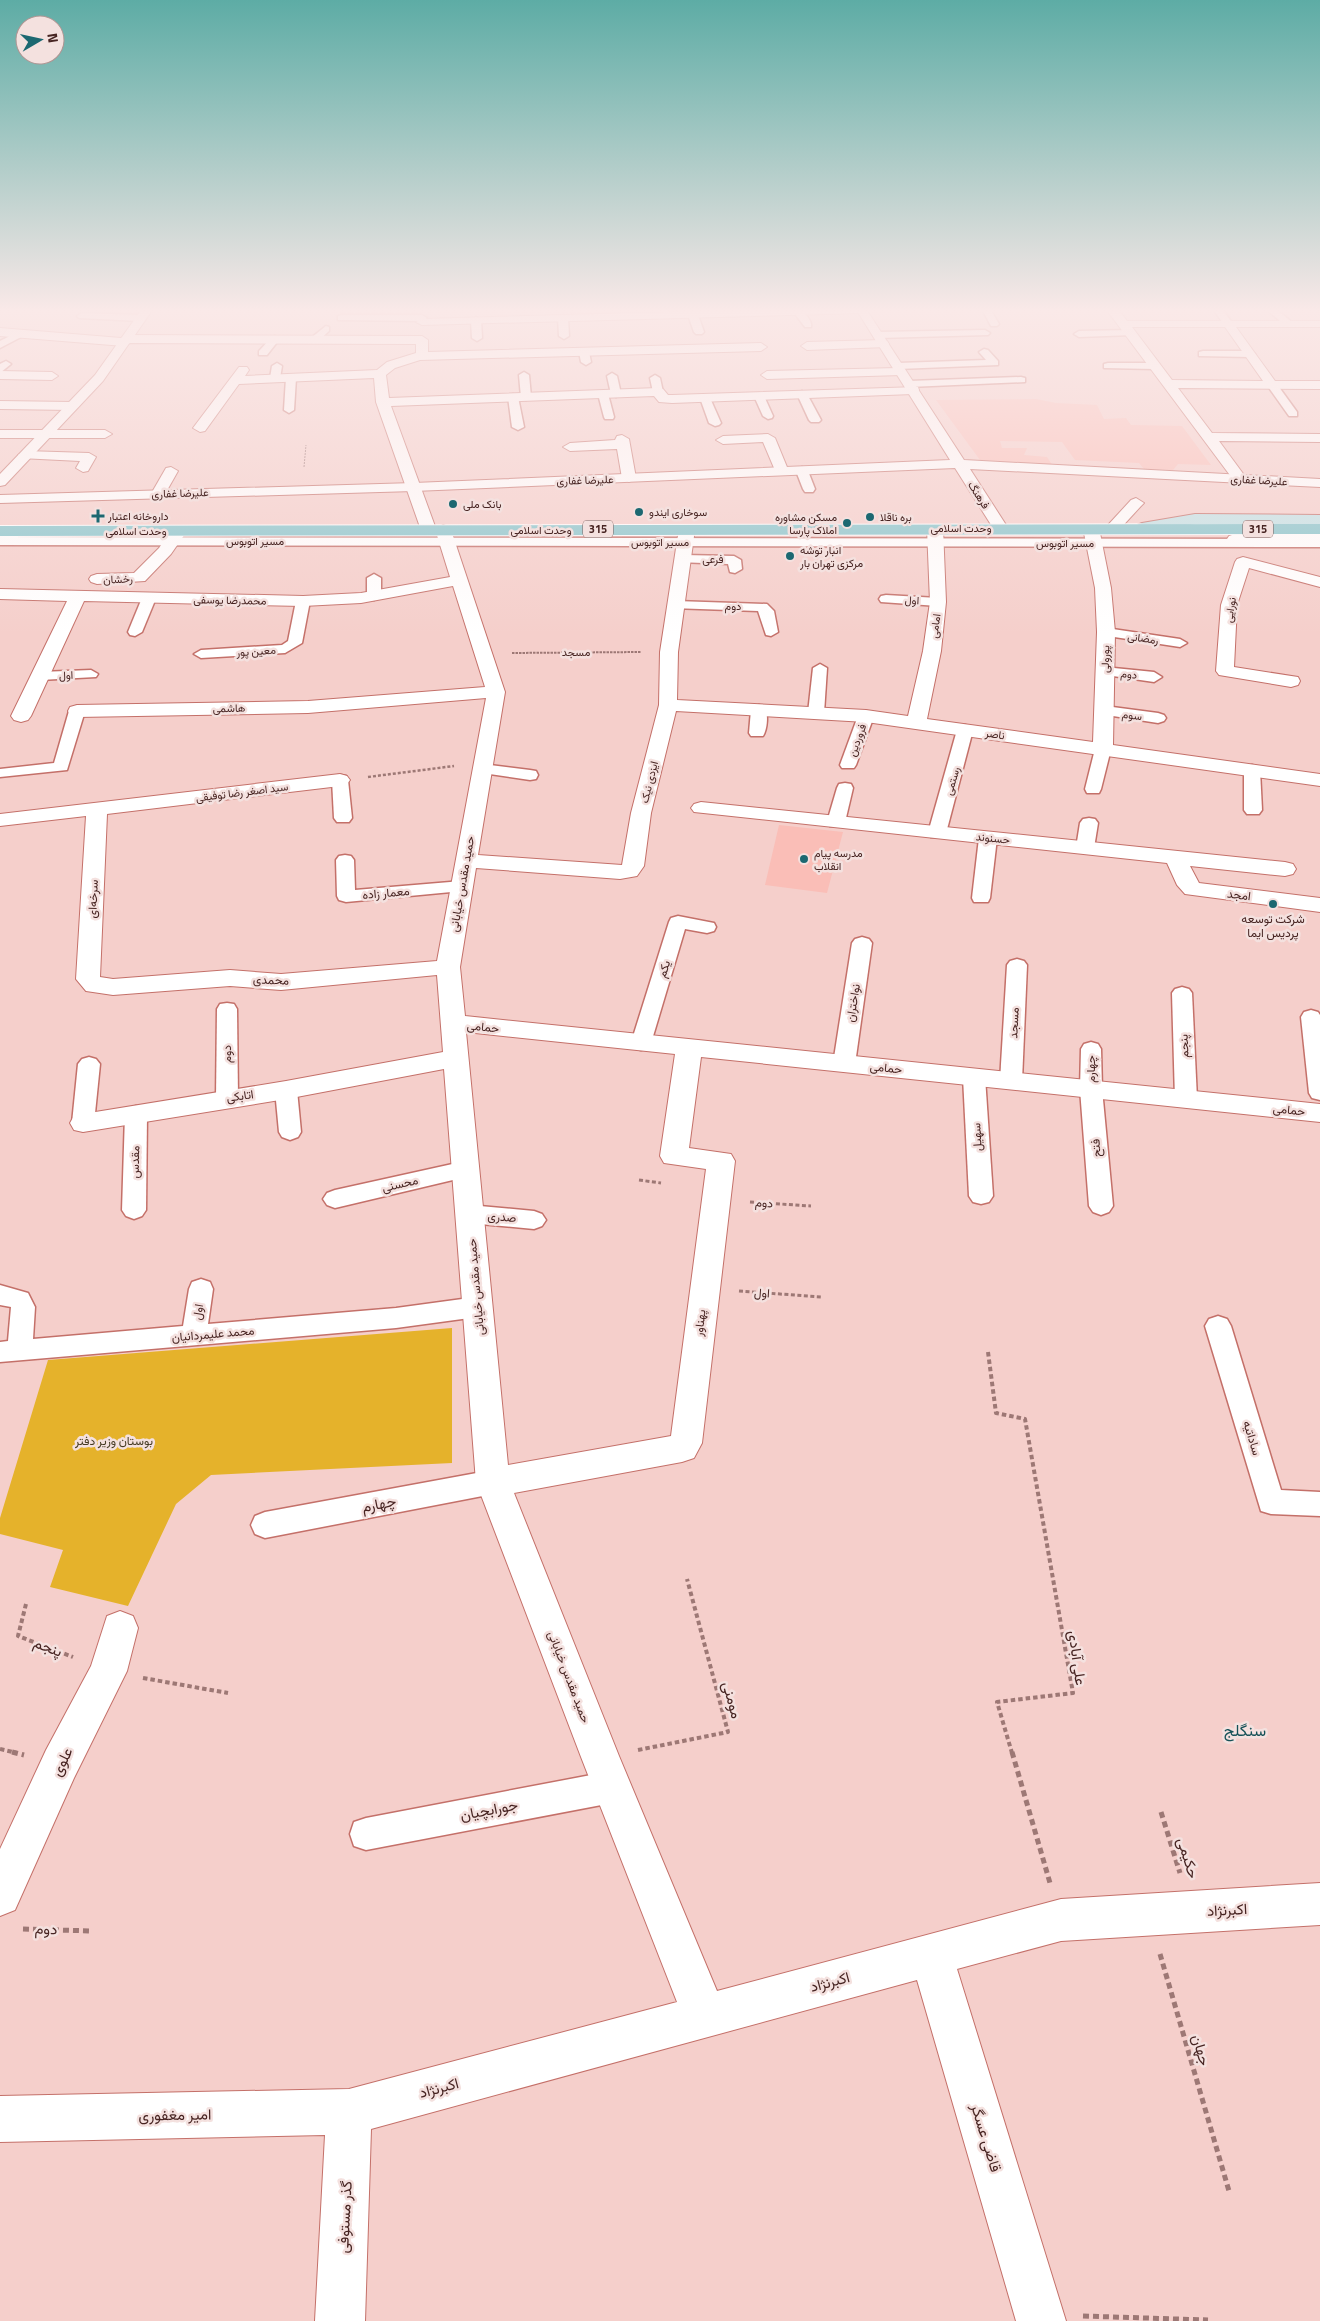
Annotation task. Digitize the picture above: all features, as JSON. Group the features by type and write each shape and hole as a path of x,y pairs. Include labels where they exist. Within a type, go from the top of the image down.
{"main road":[{"name":"وحدت اسلامی","path":"1142,528 1196,519 1320,520"},
{"name":"وحدت اسلامی","path":"0,531 175,536 439,534 685,543 935,536 1000,528 1093,536 1114,528 1320,529"}],"street":[{"path":"0,482 61,417"},
{"path":"200,428 208,417"},
{"name":"حمید مقدس خیابانی","path":"389,417 414,487 439,534 459,580 496,692 448,967 493,1482 606,1772 705,2016"},
{"name":"فرهنگ","path":"930,417 1000,528"},
{"path":"1194,417 1240,479"},
{"path":"0,434 105,434"},
{"path":"1208,437 1319,439"},
{"path":"723,440 768,438 782,472"},
{"path":"570,447 622,442 629,478"},
{"path":"25,456 89,457 83,468"},
{"name":"علیرضا غفاری","path":"0,499 414,487 959,464 1320,483"},
{"path":"158,494 171,471"},
{"path":"1114,528 1136,503"},
{"name":"رخشان","path":"64,580 139,578 165,551 175,536"},
{"name":"امامی","path":"916,723 932,651 938,602 935,536"},
{"name":"پورولی","path":"1093,536 1103,588 1106,632 1103,749"},
{"path":"1235,539 1320,541"},
{"name":"ایزدی نیک","path":"466,861 620,872 629,871 633,866 641,814 668,705 669,652 685,543"},
{"name":"نورایی","path":"1291,681 1225,671 1229,605 1244,562 1320,582"},
{"name":"محمدرضا یوسفی","path":"0,594 303,601 361,598 459,580"},
{"path":"21,716 78,596"},
{"name":"هاشمی","path":"77,711 308,707 496,692"},
{"name":"ناصر","path":"668,705 866,716 1320,780"},
{"name":"سید اصغر رضا توفیقی","path":"0,820 340,780"},
{"name":"حسنوند","path":"701,808 1285,869"},
{"name":"سرخه‌ای","path":"95,986 88,979 97,810"},
{"name":"امجد","path":"1176,858 1188,885 1193,888 1320,905"},
{"name":"محمدی","path":"95,986 113,987 230,978 281,982 448,967"},
{"name":"حمامی","path":"453,1023 1320,1113"},
{"name":"پهناور","path":"493,1482 682,1448 686,1443 721,1161 674,1156 690,1048"},
{"name":"اتابکی","path":"83,1124 226,1098 286,1090 456,1058"},
{"name":"علوی","path":"0,1895 60,1764 108,1671 120,1628"},
{"name":"اکبرنژاد","path":"349,2112 1061,1920 1320,1904"},
{"name":"قاضی عسگر","path":"931,1955 1040,2318"},
{"name":"امیر مغفوری","path":"0,2119 349,2112"},
{"name":"گذر مستوفی","path":"340,2321 349,2112"}],"lane":[{"path":"518,417 518,427"},
{"path":"713,417 715,423"},
{"path":"802,471 809,489"},
{"path":"0,541 175,536"},
{"name":"مسیر اتوبوس","path":"935,536 1093,536 1320,541"},
{"name":"فرعی","path":"685,543 734,560 735,569"},
{"path":"374,578 374,596"},
{"path":"135,632 149,598"},
{"name":"اول","path":"886,599 938,602"},
{"name":"معین پور","path":"201,654 285,649 293,646 303,601"},
{"name":"دوم","path":"676,606 762,607 768,611 771,632"},
{"name":"رمضانی","path":"1106,632 1180,643"},
{"path":"816,713 820,668"},
{"name":"دوم","path":"1104,671 1154,677"},
{"name":"اول","path":"40,676 91,674"},
{"path":"756,733 759,710"},
{"name":"هاشمی","path":"4,773 61,767 77,711"},
{"name":"سوم","path":"1105,711 1158,718"},
{"name":"فروردین","path":"848,765 866,716"},
{"name":"رستمی","path":"937,832 965,730"},
{"name":"پورولی","path":"1093,789 1103,749"},
{"path":"483,764 530,775"},
{"path":"1252,770 1253,810"},
{"path":"340,780 343,818"},
{"path":"836,822 845,788"},
{"path":"1085,848 1089,823"},
{"path":"981,898 988,838"},
{"name":"معمار زاده","path":"345,860 346,896 462,886"},
{"name":"یکم","path":"641,1043 678,922 707,927"},
{"name":"نواختران","path":"844,1064 862,943"},
{"name":"مسجد","path":"1012,1081 1017,965"},
{"name":"پنجم","path":"1182,993 1186,1099"},
{"name":"دوم","path":"226,1098 227,1009"},
{"path":"1311,1017 1320,1093"},
{"name":"چهارم","path":"1091,1049 1091,1089"},
{"name":"اتابکی","path":"83,1124 90,1064"},
{"name":"سهیل","path":"974,1077 981,1196"},
{"name":"فتح","path":"1091,1089 1101,1206"},
{"path":"286,1090 290,1132"},
{"name":"مقدس","path":"134,1210 136,1114"},
{"name":"محسنی","path":"335,1199 466,1169"},
{"name":"صدری","path":"470,1214 534,1220"},
{"name":"اول","path":"194,1335 202,1289"},
{"name":"محمد علیمردانیان","path":"0,1295 19,1300 23,1307 10,1351 396,1318 477,1307"},
{"name":"ساداتیه","path":"1218,1326 1271,1502 1320,1504"},
{"name":"چهارم","path":"265,1525 493,1482"},
{"name":"جورابچیان","path":"366,1834 606,1772"}],"path":[{"name":"مسجد","path":"483,653 669,652"},
{"path":"340,780 483,764"},
{"name":"دوم","path":"716,1200 812,1206"},
{"name":"اول","path":"704,1288 820,1297"},
{"name":"علی آبادی","path":"988,1352 996,1413 1025,1419 1073,1693 997,1702 1061,1920"},
{"name":"مومنی","path":"606,1772 728,1732 687,1579"},
{"name":"پنجم","path":"26,1604 18,1636 108,1671"},
{"path":"108,1671 228,1693"},
{"name":"حکیمی","path":"1161,1812 1192,1912"},
{"name":"جهان","path":"1149,1915 1229,2191"},
{"name":"دوم","path":"18,1928 92,1931"},
{"path":"1040,2318 1208,2320"}],"shaded area":[{"path":"949,417 1126,418 1131,425 1182,426 1211,465 1178,464 1173,470 1144,469 1139,463 1075,460 1062,442 1000,441 1002,448 1027,448 1024,455 1047,457 1053,466 980,460"},
{"name":"مدرسه پیام انقلاب","path":"779,825 843,832 827,893 765,885"}],"green space":[{"name":"بوستان وزیر دفتر","path":"452,1328 452,1463 211,1475 176,1504 128,1606 50,1587 63,1550 0,1534 0,1518 48,1360"}],"place":[{"name":"بانک ملی","path":"453,504"},
{"name":"سوخاری ایندو","path":"639,512"},
{"name":"داروخانه اعتبار","path":"98,516"},
{"name":"بره ناقلا","path":"870,517"},
{"name":"مسکن مشاوره املاک پارسا","path":"847,523"},
{"name":"انبار توشه مرکزی تهران بار","path":"790,556"},
{"name":"مدرسه پیام انقلاب","path":"804,859"},
{"name":"شرکت توسعه پردیس ایما","path":"1273,904"}],"district":[{"name":"سنگلج","path":"1245,1730"}]}
